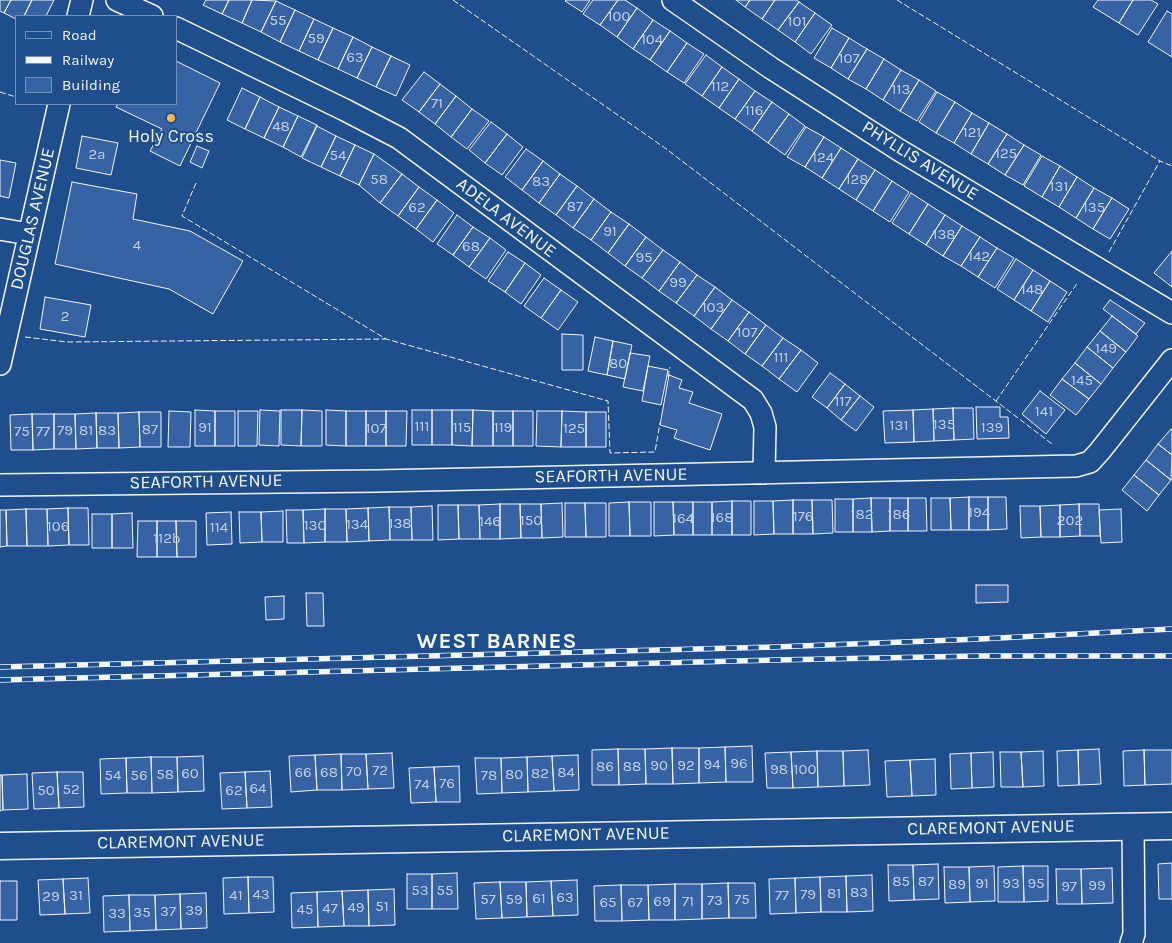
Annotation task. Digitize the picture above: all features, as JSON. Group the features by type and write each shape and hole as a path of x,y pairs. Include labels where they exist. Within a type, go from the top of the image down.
{"street":[{"path":"78,15 82,0"},
{"path":"118,0 150,15"},
{"name":"PHYLLIS AVENUE","path":"674,0 771,68 899,150 1172,313"},
{"name":"ADELA AVENUE","path":"178,29 399,138 753,400 761,412 765,427 764,472"},
{"name":"DOUGLAS AVENUE","path":"0,364 59,105"},
{"path":"0,228 29,234"},
{"name":"SEAFORTH AVENUE","path":"0,485 377,481 1076,466 1090,462 1100,451 1172,360"},
{"path":"1131,943 1134,934 1132,826"},
{"name":"CLAREMONT AVENUE","path":"0,846 594,834 1172,826"}],"building":[{"path":"0,0 11,0 4,13 0,11"},
{"path":"11,0 32,0 24,15 15,15 15,18 4,13"},
{"path":"32,0 54,0 46,15 24,15"},
{"path":"206,0 229,0 222,14 203,5"},
{"path":"229,0 252,0 242,23 222,14"},
{"path":"252,0 276,1 261,32 242,23"},
{"path":"566,0 590,0 582,12"},
{"path":"593,0 618,0 600,25 583,14"},
{"path":"618,0 625,0 637,8 617,37 600,25"},
{"path":"736,0 750,0 745,7"},
{"path":"750,0 775,0 762,19 745,7"},
{"path":"775,0 796,0 799,2 778,30 762,19"},
{"path":"1098,0 1133,0 1119,23 1093,7"},
{"path":"1133,0 1151,0 1158,4 1138,35 1119,23"},
{"path":"276,1 295,10 280,42 261,32"},
{"path":"799,2 815,13 795,42 778,30"},
{"path":"637,8 653,20 633,49 617,37"},
{"path":"295,10 314,19 299,51 280,42"},
{"path":"1167,11 1172,14 1172,57 1148,42"},
{"path":"815,13 832,25 811,54 795,42"},
{"path":"314,19 333,28 318,60 299,51"},
{"path":"653,20 670,31 650,60 633,49"},
{"path":"333,28 353,37 338,69 318,60"},
{"path":"832,28 849,38 831,68 814,58"},
{"path":"670,31 687,43 667,72 650,60"},
{"path":"353,37 372,47 357,78 338,69"},
{"path":"849,38 867,49 848,79 831,68"},
{"path":"687,43 704,54 684,83 667,72"},
{"path":"372,47 391,56 376,87 357,78"},
{"path":"867,49 884,59 866,89 848,79"},
{"path":"706,55 722,67 702,96 685,84"},
{"path":"391,56 410,65 396,96 376,87"},
{"path":"884,59 901,70 883,100 866,89"},
{"name":"Holy Cross","path":"178,62 220,83 180,166 150,151 162,129 116,107 117,105 178,105"},
{"path":"722,67 739,79 719,108 702,96"},
{"path":"901,70 919,80 900,111 883,100"},
{"path":"424,72 440,84 419,112 402,100"},
{"path":"739,79 755,91 735,119 719,108"},
{"path":"919,80 936,91 917,121 900,111"},
{"path":"440,84 456,96 435,124 419,112"},
{"path":"242,88 260,97 245,129 227,120"},
{"path":"755,91 772,102 752,131 735,119"},
{"path":"937,92 955,102 936,133 919,122"},
{"path":"456,96 472,109 451,137 435,124"},
{"path":"260,97 279,107 264,138 245,129"},
{"path":"772,102 789,114 768,143 752,131"},
{"path":"955,102 972,113 954,143 936,133"},
{"path":"279,107 298,116 283,147 264,138"},
{"path":"472,109 489,121 467,149 451,137"},
{"path":"972,113 989,123 971,154 954,143"},
{"path":"789,114 805,126 785,155 768,143"},
{"path":"298,116 317,125 301,157 283,147"},
{"path":"491,122 507,134 485,163 469,150"},
{"path":"989,123 1007,134 988,164 971,154"},
{"path":"317,126 336,136 321,167 302,158"},
{"path":"806,127 824,137 805,167 787,157"},
{"path":"507,134 523,147 502,175 485,163"},
{"path":"1007,134 1024,145 1005,175 988,164"},
{"path":"82,136 118,143 111,175 76,168"},
{"path":"336,136 355,145 340,176 321,167"},
{"path":"824,137 841,148 822,178 805,167"},
{"path":"355,145 374,154 359,185 340,176"},
{"path":"1024,145 1041,155 1023,185 1005,175"},
{"path":"197,146 209,151 202,168 190,162"},
{"path":"841,148 858,159 839,189 822,178"},
{"path":"526,149 543,161 522,190 505,177"},
{"path":"374,154 402,174 380,203 359,185"},
{"path":"1042,156 1060,166 1042,197 1024,186"},
{"path":"858,159 875,170 856,200 839,189"},
{"path":"0,160 16,163 9,198 0,196"},
{"path":"543,161 560,174 539,203 522,190"},
{"path":"1060,166 1077,177 1059,207 1042,197"},
{"path":"875,170 892,181 873,211 856,200"},
{"path":"402,174 419,187 398,216 380,203"},
{"path":"560,174 577,186 556,215 539,203"},
{"path":"1077,177 1094,188 1076,218 1059,207"},
{"path":"892,181 909,192 890,222 873,211"},
{"path":"72,182 137,194 133,219 190,231 243,261 213,314 169,289 55,264"},
{"path":"577,186 594,199 573,228 556,215"},
{"path":"419,187 437,200 416,229 398,216"},
{"path":"1094,188 1112,198 1093,229 1076,218"},
{"path":"911,193 928,204 909,234 892,223"},
{"path":"1112,198 1129,209 1110,239 1093,229"},
{"path":"594,199 611,212 591,240 573,228"},
{"path":"437,200 454,213 433,242 416,229"},
{"path":"928,204 945,215 926,245 909,234"},
{"path":"611,212 629,224 608,253 591,240"},
{"path":"457,215 473,227 453,255 437,244"},
{"path":"945,215 962,226 943,256 926,245"},
{"path":"629,224 646,237 625,266 608,253"},
{"path":"962,226 980,237 961,266 943,256"},
{"path":"473,227 490,238 469,267 453,255"},
{"path":"646,237 663,250 642,278 625,266"},
{"path":"980,237 997,248 978,277 961,266"},
{"path":"490,238 506,250 486,279 469,267"},
{"path":"997,248 1014,258 995,288 978,277"},
{"path":"663,250 680,262 659,291 642,278"},
{"path":"1172,251 1172,287 1154,273"},
{"path":"508,252 525,263 505,292 488,281"},
{"path":"1016,259 1033,270 1014,300 997,289"},
{"path":"680,262 697,275 676,303 659,291"},
{"path":"525,263 541,275 521,304 505,292"},
{"path":"1033,270 1050,281 1031,311 1014,300"},
{"path":"697,275 715,287 694,316 676,303"},
{"path":"544,278 561,290 541,318 524,306"},
{"path":"1050,281 1067,292 1048,322 1031,311"},
{"path":"715,287 732,300 711,329 694,316"},
{"path":"561,290 578,302 558,330 541,318"},
{"path":"45,297 91,305 85,337 40,329"},
{"path":"732,300 749,312 728,341 711,329"},
{"path":"1110,300 1145,323 1136,334 1103,309"},
{"path":"749,312 766,325 745,354 728,341"},
{"path":"1112,316 1138,336 1126,352 1100,331"},
{"path":"766,325 783,338 762,366 745,354"},
{"path":"1100,331 1126,352 1113,368 1087,347"},
{"path":"562,334 583,335 583,370 562,370"},
{"path":"595,337 613,341 607,375 588,371"},
{"path":"783,338 801,350 779,379 762,366"},
{"path":"613,341 632,345 625,379 607,375"},
{"path":"1087,347 1113,368 1101,384 1075,363"},
{"path":"801,350 818,363 797,392 779,379"},
{"path":"630,353 650,356 643,391 623,387"},
{"path":"1075,363 1101,384 1089,399 1062,379"},
{"path":"648,366 668,370 661,405 642,401"},
{"path":"830,373 845,384 827,408 812,397"},
{"path":"669,375 682,380 679,388 693,392 689,403 722,414 710,450 674,438 677,430 660,425"},
{"path":"1062,379 1089,399 1076,415 1050,395"},
{"path":"845,384 860,396 841,420 827,408"},
{"path":"1040,391 1065,410 1046,434 1022,414"},
{"path":"860,396 874,407 856,431 841,420"},
{"path":"976,407 1000,407 1000,417 1008,417 1009,438 977,439"},
{"path":"953,408 954,440 934,441 933,409"},
{"path":"953,408 973,408 974,439 954,440"},
{"path":"933,409 934,441 914,442 913,410"},
{"path":"195,410 215,411 215,446 195,446"},
{"path":"260,410 280,411 279,446 259,445"},
{"path":"281,410 302,410 301,446 281,445"},
{"path":"302,410 322,411 322,446 301,446"},
{"path":"326,410 346,411 346,446 326,445"},
{"path":"412,410 432,410 432,445 412,445"},
{"path":"432,410 452,410 452,445 432,445"},
{"path":"452,410 473,410 472,446 452,445"},
{"path":"473,410 493,411 493,446 472,446"},
{"path":"913,410 914,442 885,443 883,411"},
{"path":"169,411 191,412 190,447 168,447"},
{"path":"215,411 235,411 235,446 215,446"},
{"path":"238,411 258,411 257,446 238,446"},
{"path":"346,411 366,411 366,446 346,446"},
{"path":"366,411 386,411 386,446 366,446"},
{"path":"386,411 407,411 406,446 386,446"},
{"path":"493,411 513,411 513,446 493,446"},
{"path":"513,411 533,411 533,446 513,446"},
{"path":"537,411 562,411 561,447 536,446"},
{"path":"562,411 586,412 586,447 561,447"},
{"path":"139,412 140,447 119,448 118,413"},
{"path":"139,412 161,412 161,447 140,447"},
{"path":"586,412 606,412 606,447 586,447"},
{"path":"96,413 97,448 76,449 75,414"},
{"path":"96,413 118,413 119,448 97,448"},
{"path":"32,414 33,450 11,450 10,415"},
{"path":"32,414 54,414 54,449 33,450"},
{"path":"54,414 75,414 76,449 54,449"},
{"path":"1172,430 1172,455 1158,444"},
{"path":"1158,444 1172,455 1171,480 1146,460"},
{"path":"1146,460 1171,480 1159,495 1134,475"},
{"path":"1134,475 1159,495 1147,511 1122,490"},
{"path":"969,497 988,497 988,530 969,530"},
{"path":"969,497 969,530 951,530 950,498"},
{"path":"988,497 1006,497 1007,529 988,530"},
{"path":"871,498 890,498 890,531 872,532"},
{"path":"871,498 872,532 853,532 853,499"},
{"path":"890,498 908,498 908,531 890,531"},
{"path":"908,498 926,498 927,531 908,531"},
{"path":"931,498 950,498 951,530 931,530"},
{"path":"835,499 853,499 853,532 835,532"},
{"path":"793,500 812,500 813,534 793,534"},
{"path":"793,500 793,534 774,534 773,501"},
{"path":"812,500 832,500 833,533 813,534"},
{"path":"732,501 751,501 751,535 732,535"},
{"path":"732,501 732,535 712,535 712,502"},
{"path":"754,501 773,501 774,534 754,535"},
{"path":"629,502 651,502 651,536 630,536"},
{"path":"629,502 630,536 609,536 609,503"},
{"path":"654,502 673,502 674,535 654,536"},
{"path":"673,502 693,502 693,535 674,535"},
{"path":"693,502 712,502 712,535 693,535"},
{"path":"562,503 563,537 542,538 541,504"},
{"path":"565,503 585,503 586,537 565,537"},
{"path":"585,503 606,503 606,537 586,537"},
{"path":"500,504 520,504 521,538 500,539"},
{"path":"500,504 500,539 480,539 479,505"},
{"path":"520,504 541,504 542,538 521,538"},
{"path":"1079,504 1099,504 1100,536 1080,536"},
{"path":"1079,504 1080,536 1060,537 1060,505"},
{"path":"438,505 458,505 459,539 438,540"},
{"path":"458,505 479,505 480,539 459,539"},
{"path":"1060,505 1060,537 1041,537 1040,506"},
{"path":"432,506 433,540 412,540 411,507"},
{"path":"1020,506 1040,506 1041,537 1021,538"},
{"path":"389,507 411,507 412,540 390,540"},
{"path":"389,507 390,540 369,541 368,508"},
{"path":"68,508 88,508 89,545 69,545"},
{"path":"68,508 69,545 48,546 47,509"},
{"path":"368,508 369,541 347,542 346,509"},
{"path":"26,509 47,509 48,546 27,546"},
{"path":"26,509 27,546 7,546 6,510"},
{"path":"325,509 346,509 347,542 325,542"},
{"path":"325,509 325,542 304,543 303,510"},
{"path":"1121,509 1122,542 1101,543 1099,510"},
{"path":"0,510 6,510 7,546 0,547"},
{"path":"286,510 303,510 304,543 287,543"},
{"path":"283,511 283,542 262,542 261,512"},
{"path":"231,512 232,544 207,545 206,513"},
{"path":"239,512 261,512 262,542 240,543"},
{"path":"132,513 133,548 112,548 112,514"},
{"path":"92,514 112,514 112,548 92,548"},
{"path":"138,521 157,521 157,557 137,557"},
{"path":"157,521 176,521 177,557 157,557"},
{"path":"176,521 196,521 196,557 177,557"},
{"path":"976,585 1008,585 1008,602 976,603"},
{"path":"306,593 323,593 324,626 307,626"},
{"path":"284,596 284,619 266,620 265,597"},
{"path":"752,746 753,782 726,782 725,747"},
{"path":"725,747 726,782 699,783 699,748"},
{"path":"672,748 673,784 646,784 645,749"},
{"path":"672,748 699,748 699,783 673,784"},
{"path":"618,749 619,785 592,785 592,750"},
{"path":"618,749 645,749 646,784 619,785"},
{"path":"1099,749 1101,784 1079,785 1078,750"},
{"path":"868,750 870,785 844,786 843,751"},
{"path":"1078,750 1079,785 1058,786 1057,751"},
{"path":"1144,750 1145,785 1124,786 1123,751"},
{"path":"1144,750 1172,750 1172,784 1145,785"},
{"path":"817,751 818,787 793,788 791,752"},
{"path":"817,751 843,751 844,786 818,787"},
{"path":"1043,751 1044,786 1023,787 1021,752"},
{"path":"791,752 793,788 767,788 765,753"},
{"path":"993,752 994,787 972,788 971,753"},
{"path":"1000,752 1021,752 1023,787 1001,787"},
{"path":"392,753 394,788 368,789 366,754"},
{"path":"971,753 972,788 951,789 950,754"},
{"path":"341,754 342,790 317,790 315,755"},
{"path":"341,754 366,754 368,789 342,790"},
{"path":"315,755 317,790 291,792 289,756"},
{"path":"578,755 579,790 554,791 552,756"},
{"path":"203,756 204,791 178,792 177,757"},
{"path":"552,756 554,791 528,792 527,757"},
{"path":"151,757 152,793 127,793 126,758"},
{"path":"151,757 177,757 178,792 152,793"},
{"path":"527,757 528,792 502,793 501,758"},
{"path":"126,758 127,793 101,794 100,759"},
{"path":"475,758 501,758 502,793 477,794"},
{"path":"935,759 936,795 912,796 910,760"},
{"path":"910,760 912,796 887,797 885,761"},
{"path":"459,766 460,802 436,802 434,767"},
{"path":"434,767 436,802 411,803 409,768"},
{"path":"270,771 272,807 247,808 245,772"},
{"path":"57,772 59,808 34,809 32,773"},
{"path":"57,772 83,772 84,807 59,808"},
{"path":"245,772 247,808 222,809 220,773"},
{"path":"27,774 28,809 3,810 2,775"},
{"path":"0,775 2,775 3,810 0,811"},
{"path":"1172,863 1172,899 1159,899 1158,864"},
{"path":"938,864 939,899 914,900 913,865"},
{"path":"888,865 913,865 914,900 889,901"},
{"path":"994,866 995,901 970,902 969,867"},
{"path":"1023,866 1024,902 998,902 998,867"},
{"path":"1023,866 1048,866 1048,901 1024,902"},
{"path":"944,867 969,867 970,902 945,903"},
{"path":"1112,868 1113,903 1082,904 1081,869"},
{"path":"1056,869 1081,869 1082,904 1057,904"},
{"path":"457,873 458,909 432,909 432,874"},
{"path":"407,874 432,874 432,909 407,909"},
{"path":"872,875 873,911 847,912 846,876"},
{"path":"846,876 847,912 821,912 820,877"},
{"path":"248,877 249,913 224,914 223,878"},
{"path":"248,877 273,877 274,912 249,913"},
{"path":"820,877 821,912 796,913 795,878"},
{"path":"88,878 90,913 65,914 63,879"},
{"path":"795,878 796,913 770,914 769,879"},
{"path":"63,879 65,914 40,915 38,880"},
{"path":"577,880 578,915 553,916 551,881"},
{"path":"0,881 17,881 17,920 0,920"},
{"path":"551,881 553,916 527,917 526,882"},
{"path":"500,882 526,882 527,917 502,918"},
{"path":"500,882 502,918 476,919 474,883"},
{"path":"728,883 755,883 756,918 729,918"},
{"path":"728,883 729,918 702,919 702,884"},
{"path":"675,884 702,884 702,919 675,920"},
{"path":"675,884 675,920 649,920 648,885"},
{"path":"621,885 622,921 595,921 594,886"},
{"path":"621,885 648,885 649,920 622,921"},
{"path":"394,889 395,925 369,926 368,890"},
{"path":"368,890 369,926 344,926 342,891"},
{"path":"342,891 344,926 318,927 317,892"},
{"path":"317,892 318,927 292,928 291,893"},
{"path":"206,893 207,928 181,929 180,894"},
{"path":"180,894 181,929 156,930 155,895"},
{"path":"129,895 155,895 156,930 130,931"},
{"path":"129,895 130,931 104,932 103,896"}],"railway":[{"path":"0,667 775,647 1172,629"},
{"path":"0,680 776,660 979,656 1172,656"}],"fence":[{"path":"453,0 665,148 1052,444"},
{"path":"897,0 1160,161 1172,166"},
{"path":"0,92 15,97"},
{"path":"1109,252 1160,161"},
{"path":"196,183 182,216 386,339 608,401 610,453 655,452 660,423"},
{"path":"996,401 1078,282"},
{"path":"25,337 67,342 386,339"},
{"path":"668,377 670,367"}],"place":[{"name":"Holy Cross","path":"171,118"}],"district":[{"name":"WEST BARNES","path":"497,642"}]}
